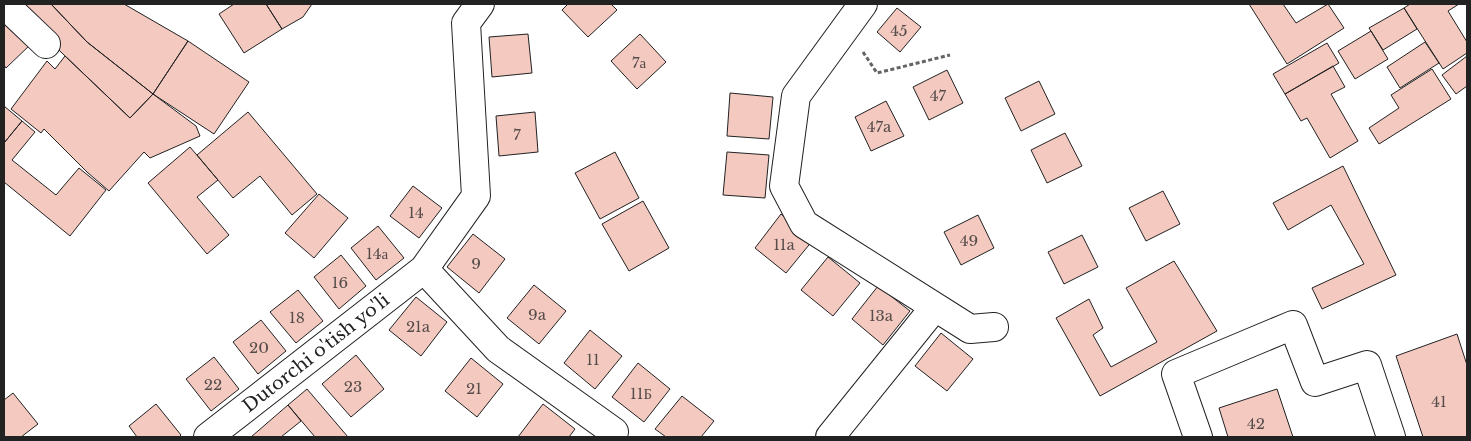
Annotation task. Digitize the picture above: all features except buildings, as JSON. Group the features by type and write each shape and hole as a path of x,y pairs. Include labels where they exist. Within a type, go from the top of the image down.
{"street":[{"path":"4,4 46,44"},
{"name":"Dutorchi o'tish yo'li","path":"208,437 424,269 476,196 466,23 480,4"},
{"path":"863,4 796,96 784,186 804,224 970,329 994,327"},
{"path":"424,269 498,349 614,432"},
{"path":"830,437 934,308"},
{"path":"1198,437 1176,374 1293,325 1314,382 1367,365 1391,437"}],"path":[{"path":"846,26 877,73 950,55"}]}
